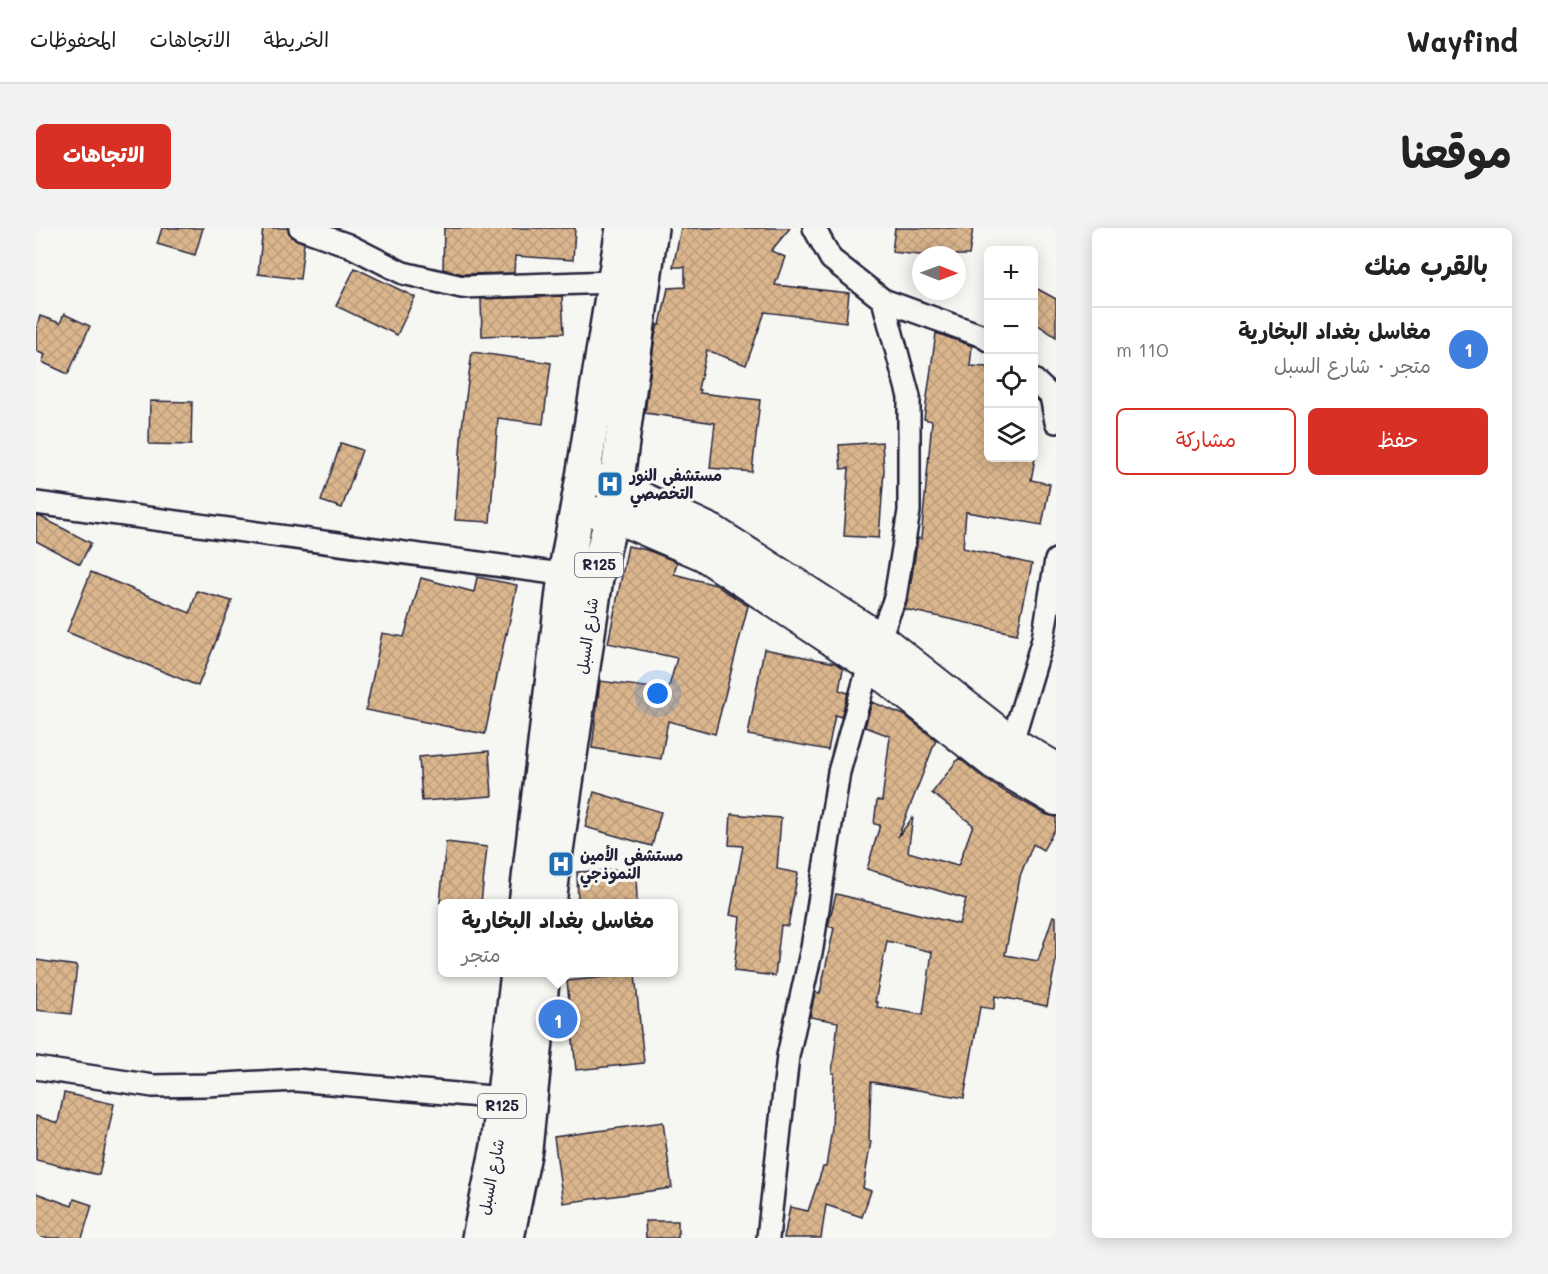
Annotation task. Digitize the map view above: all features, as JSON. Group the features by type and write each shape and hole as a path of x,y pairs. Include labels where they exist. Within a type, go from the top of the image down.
{"main road":[{"name":"شارع السبل","path":"549,899 580,576 580,492 622,228"},
{"name":"شارع السبل","path":"527,899 580,576 614,500 651,228"},
{"path":"580,492 614,500 703,555 875,652 1012,742 1056,768"},
{"path":"875,652 994,764 1056,800"},
{"name":"شارع السبل","path":"479,1238 498,1146 517,977"},
{"name":"شارع السبل","path":"507,1238 525,1149 542,977"}],"street":[{"path":"300,228 348,245 403,273 462,287 613,282"},
{"path":"814,228 831,259 883,300 984,337"},
{"path":"768,1238 788,1056 812,948 838,772 875,652 895,598 909,511 909,397 883,300"},
{"path":"1038,384 1051,396 1056,422"},
{"path":"36,503 580,576"},
{"path":"1012,742 1043,639 1056,560"},
{"path":"36,1068 153,1086 295,1080 503,1098"}],"building":[{"path":"162,228 203,228 195,255 157,244"},
{"path":"263,228 288,228 291,237 304,243 300,279 258,274"},
{"path":"444,228 575,228 573,260 515,256 514,273 463,274 443,269"},
{"path":"681,228 790,228 771,251 785,257 775,285 849,293 846,322 765,312 746,365 707,350 698,389 700,393 760,400 752,472 710,468 715,423 645,413 655,336 658,325 660,325 668,288 685,287 685,267 673,267"},
{"path":"895,228 973,228 969,255 966,255 966,246 912,246 912,254 892,252"},
{"path":"355,268 415,297 397,335 336,306"},
{"path":"1038,289 1056,299 1056,337 1038,325"},
{"path":"562,296 564,333 482,336 481,299"},
{"path":"64,314 90,326 68,374 42,362 45,355 36,351 36,329 40,316 60,323"},
{"path":"936,333 972,346 970,366 984,367 984,462 1034,462 1031,480 1050,484 1042,525 966,512 963,548 1032,564 1017,634 904,609 908,600 918,538 921,539 932,421 924,419"},
{"path":"472,352 551,363 543,424 498,418 490,522 455,520 462,427"},
{"path":"150,401 192,402 191,445 149,444"},
{"path":"882,442 884,470 879,538 844,536 849,468 841,469 839,445"},
{"path":"341,443 362,450 342,508 321,501"},
{"path":"36,516 91,543 80,564 36,541"},
{"path":"628,546 647,550 677,562 674,574 716,585 748,606 715,734 668,721 661,759 592,748 600,681 668,690 677,658 608,643"},
{"path":"91,572 190,613 197,591 232,601 198,686 67,632"},
{"path":"477,577 517,585 485,734 366,710 382,633 404,637 421,578 474,592"},
{"path":"764,649 835,663 843,669 839,690 848,693 841,717 835,715 828,750 748,735"},
{"path":"872,702 904,715 936,740 898,837 913,817 908,852 958,866 973,825 932,793 959,758 983,778 1006,792 1047,815 1056,817 1056,827 1043,850 1033,844 1020,877 1005,955 1038,961 1053,916 1056,917 1056,960 1047,1006 995,996 994,1009 980,1007 964,1098 871,1082 869,1141 871,1141 863,1188 871,1191 862,1217 826,1205 821,1238 784,1238 790,1207 808,1211 823,1167 826,1167 832,1128 834,1073 832,1073 838,1022 810,1017 815,992 820,993 834,928 828,926 836,894 959,924 966,899 867,869 880,825 874,824 877,800 882,801 890,736 865,727","holes":["887,941 932,952 923,1015 877,1007 878,1002 875,1002"]},
{"path":"489,751 492,796 422,801 419,757"},
{"path":"594,792 661,812 652,846 585,827"},
{"path":"731,814 781,818 777,869 798,873 788,926 781,925 775,976 734,971 740,917 730,915 743,846 729,845"},
{"path":"446,842 487,847 481,899 440,899"},
{"path":"636,869 637,899 578,899 577,872"},
{"path":"36,960 77,966 71,1014 36,1010"},
{"path":"635,977 644,1063 576,1070 567,981"},
{"path":"64,1093 114,1104 99,1175 36,1160 36,1116 58,1123"},
{"path":"663,1122 672,1188 563,1203 554,1137"},
{"path":"36,1193 72,1206 74,1199 92,1205 82,1238 36,1238"},
{"path":"645,1221 678,1221 678,1238 646,1238"}],"place":[{"name":"مستشفى النور التخصصي","path":"610,484"},
{"name":"مستشفى الأمين النموذجي","path":"561,864"},
{"name":"مغاسل بغداد البخارية","path":"558,1019"}]}
